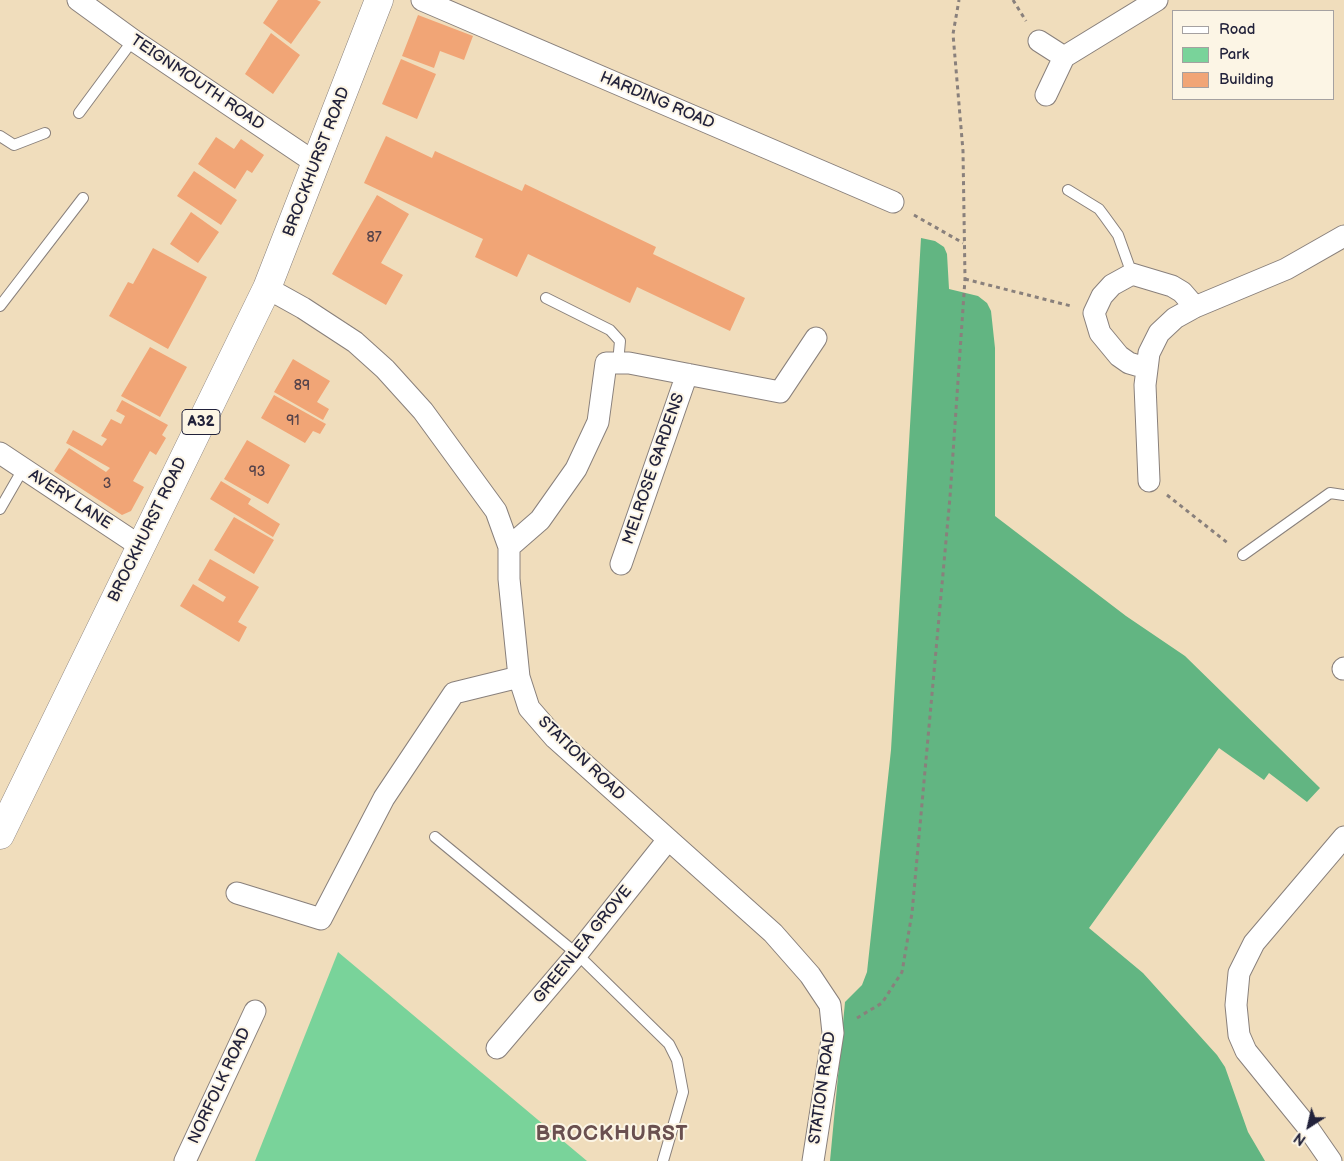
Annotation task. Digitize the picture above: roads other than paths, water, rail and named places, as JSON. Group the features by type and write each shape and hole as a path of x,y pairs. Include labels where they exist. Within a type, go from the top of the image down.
{"main road":[{"name":"BROCKHURST ROAD","path":"0,835 267,288 379,0"}],"street":[{"name":"TEIGNMOUTH ROAD","path":"78,0 132,40 316,164"},
{"name":"HARDING ROAD","path":"422,0 893,202"},
{"path":"1046,95 1064,57 1157,0"},
{"path":"1039,41 1064,57"},
{"path":"1149,481 1144,385 1149,353 1159,333 1174,318 1195,307 1286,269 1344,236"},
{"path":"1146,368 1129,363 1119,356 1100,333 1094,313 1096,306 1112,285 1132,274 1172,286 1182,292 1195,307"},
{"name":"STATION ROAD","path":"267,288 303,308 354,342 385,369 423,411 476,481 496,511 509,547 509,579 519,677 529,708 555,738 667,841 773,933 810,975 830,1005 833,1033 813,1161"},
{"name":"MELROSE GARDENS","path":"618,363 629,363 780,392 816,338"},
{"path":"509,547 540,520 576,469 598,422 606,363 618,363"},
{"name":"MELROSE GARDENS","path":"621,564 686,374"},
{"name":"AVERY LANE","path":"0,454 140,546"},
{"path":"237,894 321,919 384,798 454,693 519,677"},
{"path":"1330,1161 1306,1125 1246,1051 1237,1028 1236,1005 1239,973 1254,943 1344,838"},
{"name":"GREENLEA GROVE","path":"497,1048 577,954 667,841"},
{"name":"NORFOLK ROAD","path":"185,1161 255,1011"}],"lane":[{"path":"78,113 132,40"},
{"path":"0,136 14,145 45,133"},
{"path":"1068,190 1098,209 1105,217 1118,236 1132,274"},
{"path":"0,306 83,198"},
{"path":"546,298 610,330 620,341 618,363"},
{"path":"0,509 23,469"},
{"path":"1243,556 1330,493 1344,495"},
{"path":"434,837 577,954 668,1044 677,1060 683,1092 662,1161"}],"district":[{"name":"BROCKHURST","path":"612,1135"}]}
